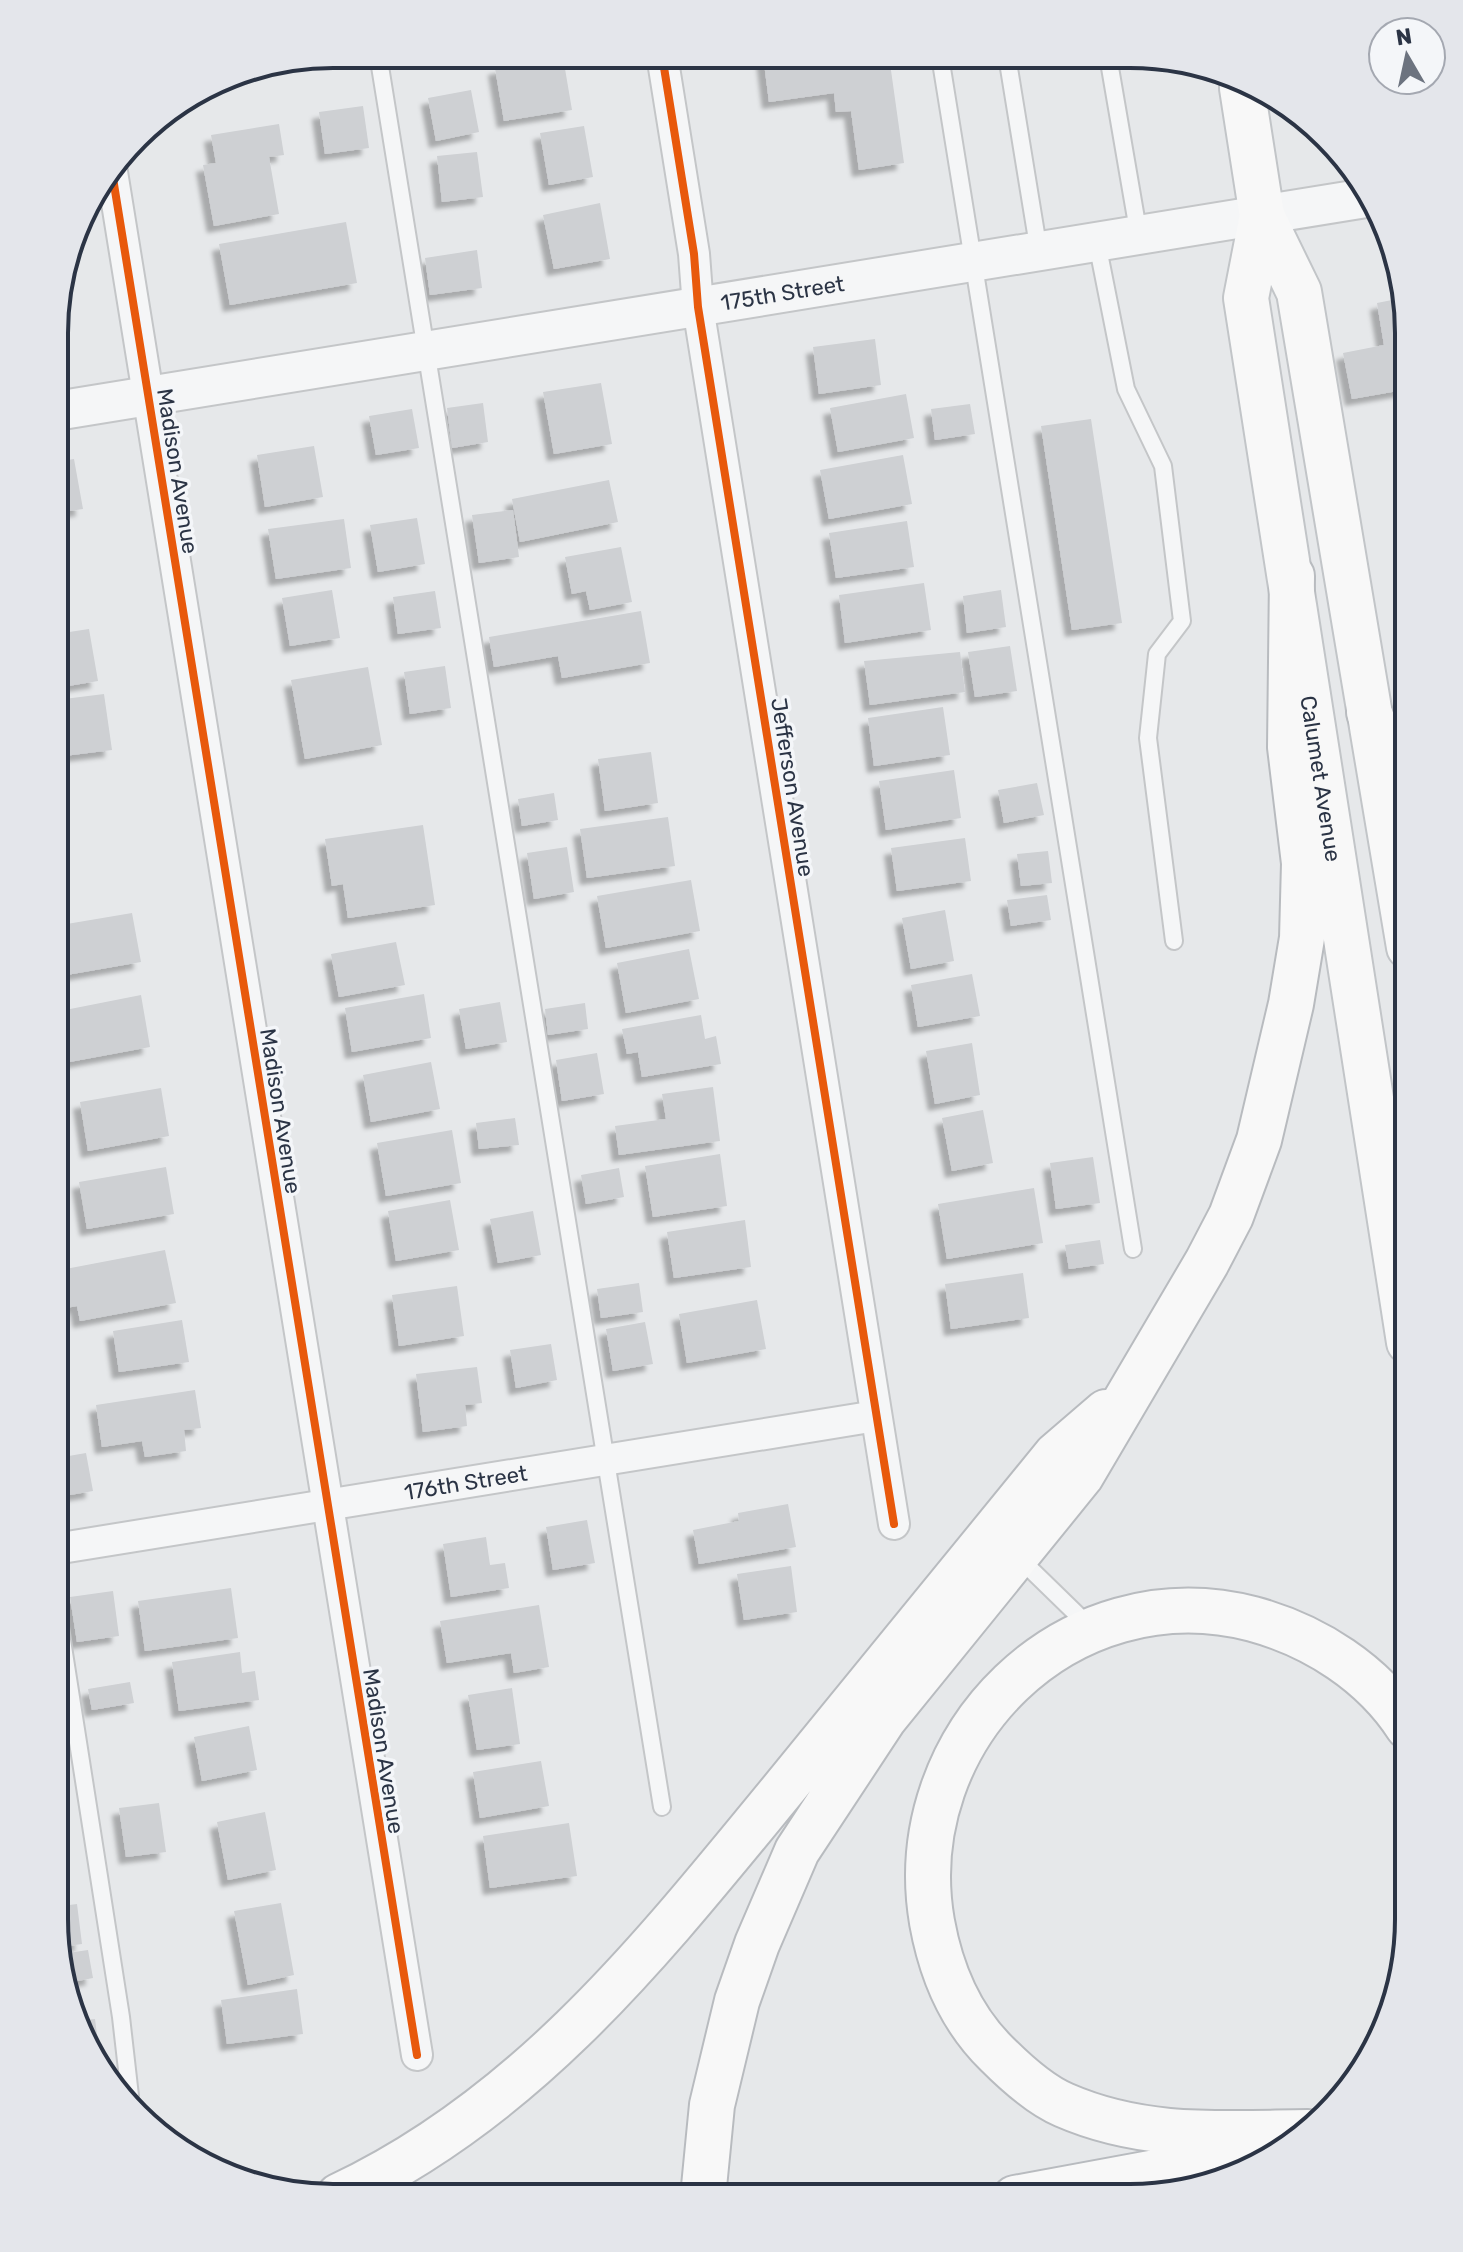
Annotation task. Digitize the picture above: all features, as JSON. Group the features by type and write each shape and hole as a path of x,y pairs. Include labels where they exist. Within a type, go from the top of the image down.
{"main road":[{"name":"Calumet Avenue","path":"1243,94 1262,216 1299,292 1395,863"},
{"name":"Calumet Avenue","path":"1262,216 1246,298 1292,576 1394,1247"},
{"path":"704,2184 712,2105 737,2001 797,1851 884,1719 1081,1476 1171,1327 1231,1216 1259,1140 1291,1004 1302,938 1304,863 1290,747 1292,576"},
{"path":"1369,712 1395,774"},
{"path":"364,2184 463,2122 572,2033 647,1955 1056,1455 1132,1389"},
{"path":"1286,2132 1163,2133 1121,2125 1060,2104 987,2044 970,2024 946,1976 936,1945 928,1881 931,1822 939,1793 974,1724 1013,1681 1036,1661 1093,1630 1124,1618 1156,1612 1217,1612 1273,1624 1329,1651 1355,1669 1394,1705"},
{"path":"1091,2184 1249,2155"}],"street":[{"name":"Jefferson Avenue","path":"664,68 694,254 698,307 894,1524"},
{"name":"Madison Avenue","path":"114,185 417,2055"},
{"name":"175th Street","path":"68,409 1358,199"},
{"name":"176th Street","path":"68,1547 876,1416"}],"lane":[{"path":"380,68 662,1807"},
{"path":"942,68 1133,1249"},
{"path":"1009,68 1039,252"},
{"path":"1110,68 1139,236"},
{"path":"1097,243 1126,389 1163,466 1182,621 1157,654 1148,738 1174,941"},
{"path":"1017,1556 1093,1630"},
{"path":"68,1678 121,2017 129,2087"}],"building":[{"path":"495,68 565,68 572,110 504,121"},
{"path":"765,68 891,68 904,163 859,170 851,111 836,112 834,93 769,102"},
{"path":"471,90 479,132 436,141 428,98"},
{"path":"363,106 369,148 325,154 319,112"},
{"path":"279,124 284,155 269,157 279,214 214,226 203,165 216,163 211,135"},
{"path":"584,126 593,177 549,185 540,133"},
{"path":"477,152 483,197 442,202 437,156"},
{"path":"600,203 610,259 554,269 543,215"},
{"path":"346,222 357,283 230,305 219,244"},
{"path":"477,250 482,288 430,295 425,258"},
{"path":"1393,300 1395,391 1352,399 1343,353 1384,345 1377,303"},
{"path":"875,339 881,385 819,394 813,347"},
{"path":"601,383 612,444 554,454 543,392"},
{"path":"906,394 914,438 838,452 830,408"},
{"path":"483,403 488,442 452,448 447,408"},
{"path":"970,404 975,434 935,440 931,409"},
{"path":"412,409 419,448 376,455 369,416"},
{"path":"1091,419 1122,623 1072,630 1041,426"},
{"path":"314,446 323,497 265,507 257,455"},
{"path":"903,455 912,504 829,519 820,470"},
{"path":"74,459 83,509 68,511 68,460"},
{"path":"609,480 618,522 520,542 512,499"},
{"path":"513,510 519,557 479,563 472,515"},
{"path":"417,518 425,564 378,572 370,525"},
{"path":"344,519 351,568 276,579 268,529"},
{"path":"907,521 914,567 836,578 829,533"},
{"path":"621,547 632,602 590,610 586,591 572,594 565,557"},
{"path":"924,583 931,630 845,643 839,595"},
{"path":"332,590 340,638 290,646 282,598"},
{"path":"1001,590 1006,627 967,633 963,596"},
{"path":"435,591 441,628 398,634 393,597"},
{"path":"641,611 650,663 562,678 558,656 494,667 489,637"},
{"path":"89,629 98,681 68,686 68,632"},
{"path":"1010,646 1017,691 975,697 968,652"},
{"path":"960,652 965,692 870,705 864,661"},
{"path":"445,666 451,708 410,714 404,672"},
{"path":"368,667 382,745 305,759 291,680"},
{"path":"104,694 112,750 68,756 68,698"},
{"path":"943,707 950,755 874,766 868,718"},
{"path":"651,752 658,803 605,811 598,759"},
{"path":"954,770 961,818 886,830 879,781"},
{"path":"1037,783 1044,815 1004,823 998,790"},
{"path":"554,793 558,820 522,826 518,799"},
{"path":"668,817 675,866 587,878 580,829"},
{"path":"423,825 435,905 348,918 343,884 332,886 325,839"},
{"path":"965,838 971,881 897,891 891,848"},
{"path":"567,847 574,892 534,899 527,853"},
{"path":"1048,851 1052,883 1021,886 1017,854"},
{"path":"691,880 700,931 606,948 597,896"},
{"path":"1047,895 1051,920 1011,926 1007,900"},
{"path":"945,910 954,961 911,969 902,918"},
{"path":"132,913 141,962 68,975 68,924"},
{"path":"396,942 405,985 339,997 331,954"},
{"path":"689,949 699,999 626,1013 617,963"},
{"path":"972,974 980,1016 918,1027 911,985"},
{"path":"424,994 431,1038 352,1052 345,1008"},
{"path":"141,995 150,1047 68,1062 68,1009"},
{"path":"500,1002 507,1042 466,1049 459,1009"},
{"path":"585,1003 588,1029 548,1035 545,1009"},
{"path":"701,1015 705,1039 716,1036 721,1064 642,1077 638,1052 627,1054 622,1029"},
{"path":"972,1043 980,1095 935,1104 926,1051"},
{"path":"597,1053 604,1094 562,1101 556,1060"},
{"path":"431,1062 440,1109 371,1122 363,1075"},
{"path":"713,1087 720,1141 619,1155 615,1126 666,1119 662,1094"},
{"path":"161,1088 169,1136 88,1151 80,1102"},
{"path":"983,1110 993,1163 952,1171 942,1118"},
{"path":"515,1118 519,1145 479,1149 476,1123"},
{"path":"452,1130 461,1183 386,1196 377,1143"},
{"path":"720,1154 727,1206 653,1217 645,1166"},
{"path":"1093,1157 1100,1203 1056,1209 1050,1163"},
{"path":"166,1167 174,1214 87,1229 79,1182"},
{"path":"619,1168 624,1197 586,1204 581,1175"},
{"path":"1034,1188 1043,1243 947,1259 938,1204"},
{"path":"450,1200 459,1250 396,1261 388,1211"},
{"path":"533,1211 541,1255 498,1263 490,1219"},
{"path":"745,1220 751,1267 674,1278 667,1232"},
{"path":"1100,1240 1104,1264 1069,1269 1065,1245"},
{"path":"165,1250 176,1303 80,1321 77,1306 68,1308 68,1269"},
{"path":"1023,1273 1029,1318 951,1329 945,1284"},
{"path":"639,1283 643,1312 601,1318 597,1289"},
{"path":"457,1286 464,1336 399,1346 392,1295"},
{"path":"757,1300 766,1349 687,1363 679,1314"},
{"path":"182,1320 189,1362 119,1372 113,1331"},
{"path":"645,1322 653,1364 613,1371 606,1329"},
{"path":"551,1344 557,1380 516,1388 510,1350"},
{"path":"477,1367 482,1403 465,1405 467,1426 423,1432 416,1374"},
{"path":"195,1390 201,1428 184,1430 186,1451 145,1457 142,1441 102,1447 96,1405"},
{"path":"86,1453 93,1491 68,1495 68,1456"},
{"path":"788,1504 796,1547 699,1564 693,1530 739,1521 738,1513"},
{"path":"587,1520 595,1563 553,1570 546,1527"},
{"path":"486,1537 490,1565 505,1563 509,1588 451,1597 443,1544"},
{"path":"791,1566 797,1612 744,1620 737,1574"},
{"path":"231,1588 238,1638 145,1651 138,1601"},
{"path":"113,1591 119,1636 77,1642 70,1597"},
{"path":"539,1605 549,1667 514,1673 511,1653 447,1663 440,1621"},
{"path":"240,1652 242,1673 255,1671 259,1700 179,1711 172,1662"},
{"path":"130,1682 134,1703 92,1710 88,1689"},
{"path":"512,1688 520,1744 477,1750 468,1695"},
{"path":"249,1726 257,1770 202,1781 194,1737"},
{"path":"541,1761 549,1806 480,1818 473,1772"},
{"path":"159,1803 166,1852 126,1857 119,1808"},
{"path":"265,1812 276,1870 228,1880 217,1822"},
{"path":"569,1823 577,1876 490,1888 483,1836"},
{"path":"281,1903 294,1975 248,1985 234,1911"},
{"path":"77,1904 82,1944 70,1946 68,1905"},
{"path":"88,1950 93,1978 76,1981 70,1953"},
{"path":"297,1989 303,2034 227,2044 221,2000"},
{"path":"95,2019 97,2038 88,2020"}],"cycle path":[{"path":"664,68 694,254 698,307 894,1524"},
{"path":"114,185 417,2055"}]}
